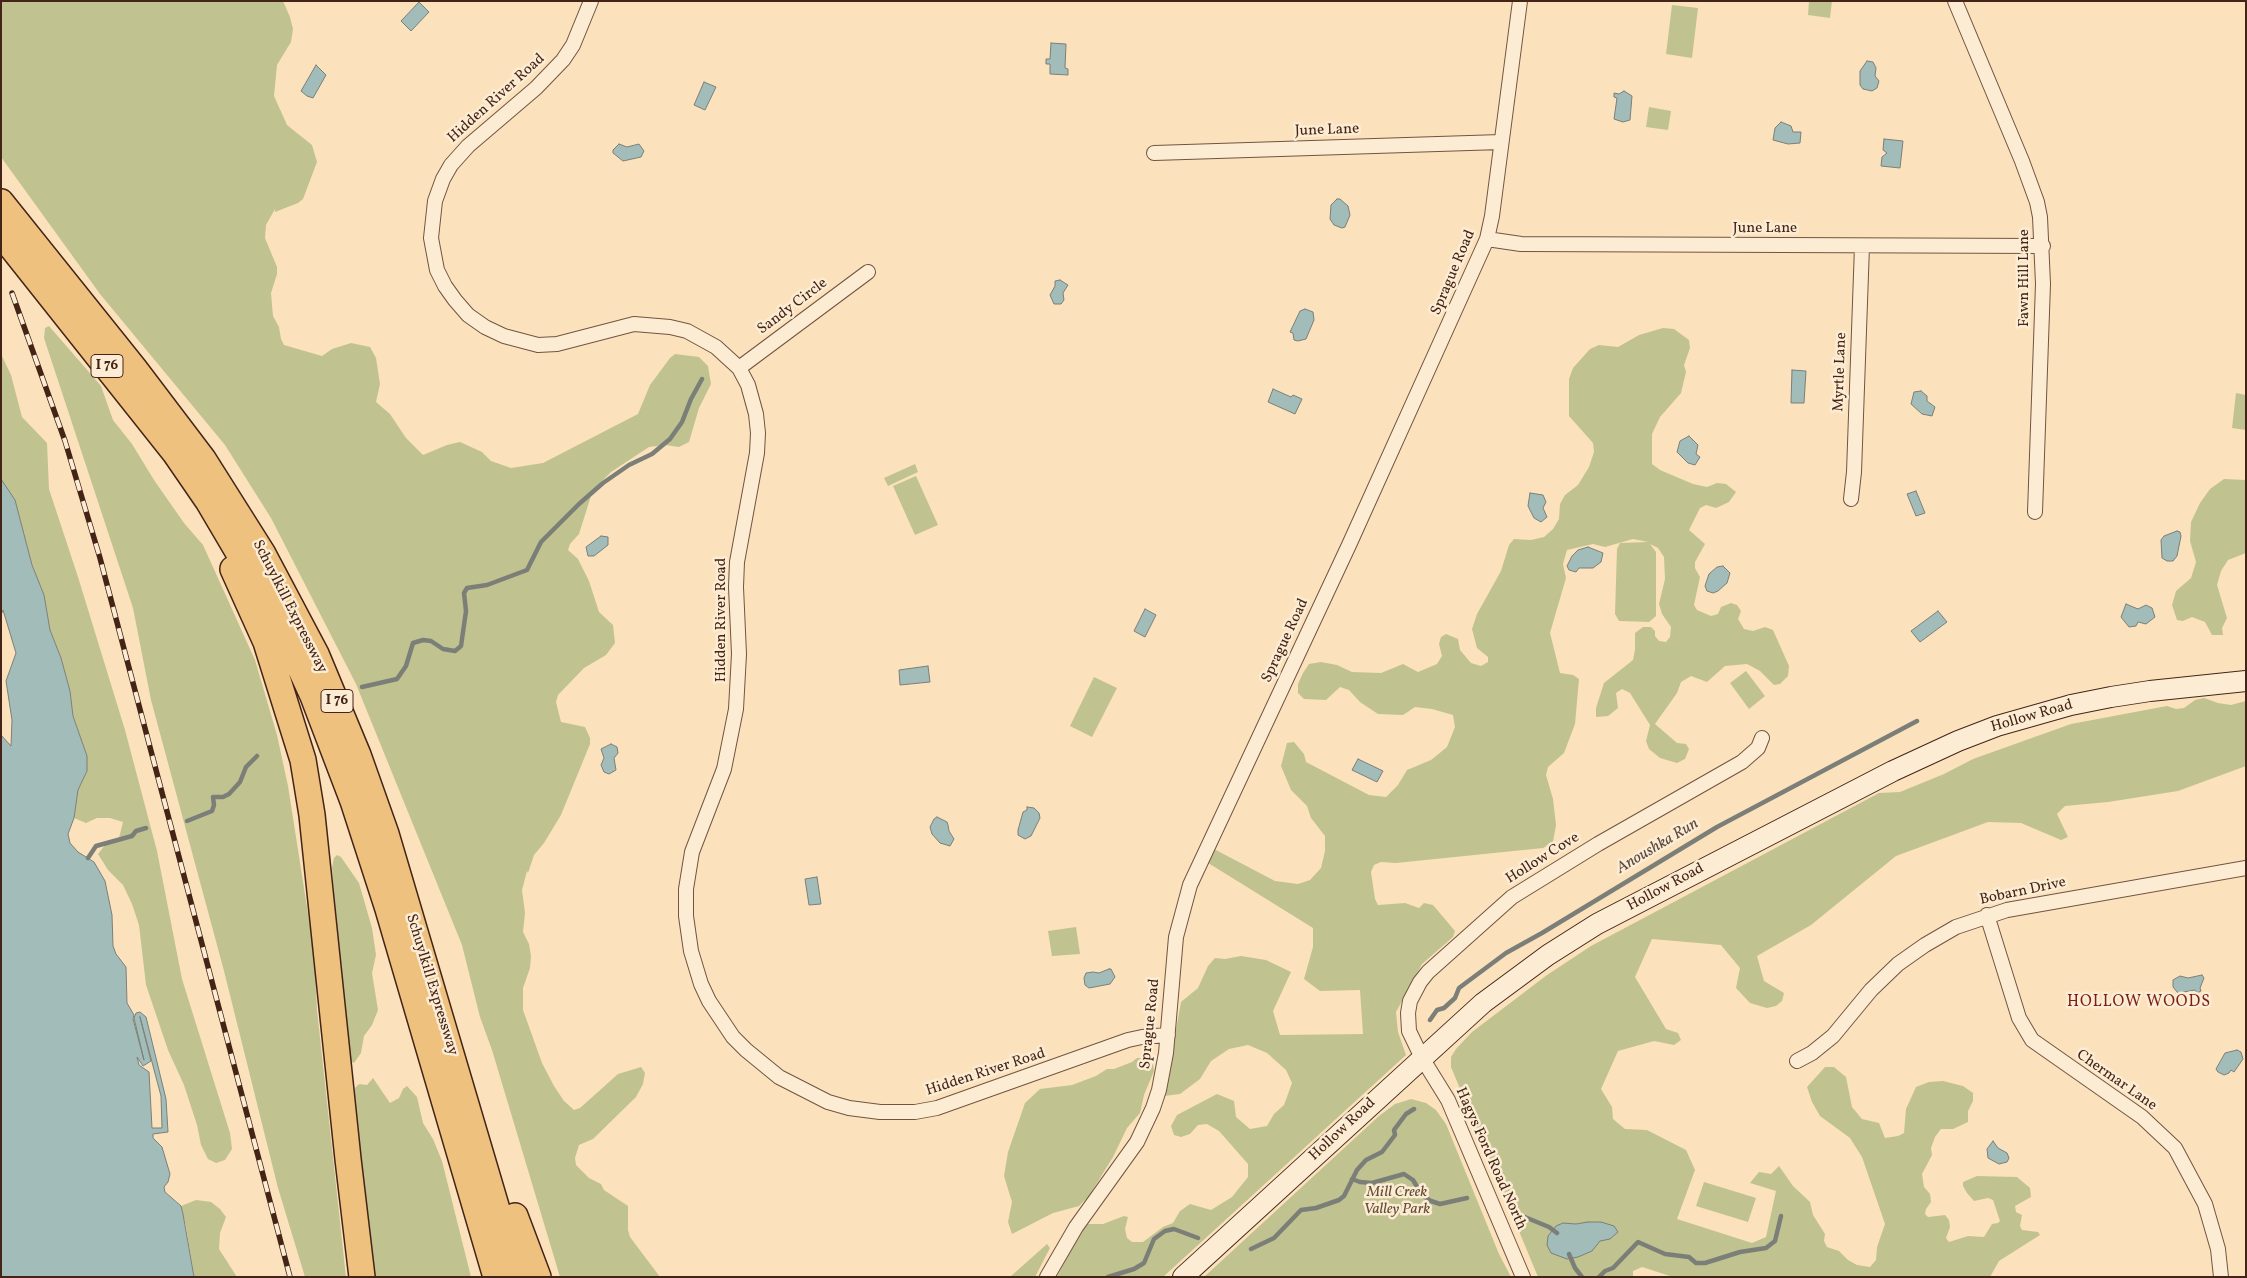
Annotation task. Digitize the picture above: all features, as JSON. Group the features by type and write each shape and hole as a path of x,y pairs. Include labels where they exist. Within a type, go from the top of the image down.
{"highway":[{"name":"Schuylkill Expressway","path":"1,202 186,436 234,505 288,598 316,654 358,754 388,843 517,1277"},
{"name":"Schuylkill Expressway","path":"1,234 175,453 208,501 282,629 313,696 354,801 388,908 496,1277"},
{"path":"208,501 235,573 266,642 296,732 303,760 313,822 362,1277"},
{"path":"446,1034 538,1277"}],"main road":[{"name":"Hollow Road","path":"1183,1277 1483,1003 1526,970 1580,934 1646,897 1819,808 1958,741 1997,726 2071,705 2150,691 2246,680"}],"street":[{"name":"Hidden River Road","path":"591,1 573,45 563,60 536,88 468,146 451,165 443,179 435,201 431,224 432,246 437,270 445,286 468,315 485,327 504,336 538,345 557,344 634,324 652,324 687,331 704,339 730,358 739,368 753,401 758,433 757,453 737,562 736,587 739,654 736,709 724,769 692,852 686,890 686,916 691,951 701,984 720,1019 733,1037 760,1064 798,1088 828,1102 849,1108 895,1113 937,1108 1128,1040 1142,1036 1168,1035"},
{"name":"Sprague Road","path":"1047,1277 1076,1227 1127,1157 1145,1127 1159,1090 1168,1035 1176,937 1190,885 1349,545 1487,240 1520,1"},
{"name":"Fawn Hill Lane","path":"1955,1 2034,194 2040,217 2043,246 2043,284 2035,512"},
{"name":"June Lane","path":"1154,153 1501,142"},
{"name":"June Lane","path":"1487,240 1521,244 2043,246"},
{"name":"Myrtle Lane","path":"1851,499 1854,472 1862,246"},
{"name":"Sandy Circle","path":"739,368 868,272"},
{"name":"Hollow Cove","path":"1422,1058 1409,1031 1408,1013 1410,1001 1420,982 1438,962 1512,897 1598,844 1742,762 1758,748 1762,738"},
{"name":"Bobarn Drive","path":"1797,1061 1812,1053 1833,1036 1882,977 1903,960 1940,936 1987,916 2033,905 2246,868"},
{"name":"Chermar Lane","path":"1987,916 2019,1018 2032,1040 2142,1117 2175,1148 2205,1204 2218,1249 2221,1277"},
{"name":"Hagys Ford Road North","path":"1422,1058 1448,1100 1523,1277"}],"green space":[{"path":"1,1 283,1 293,29 291,42 277,65 274,96 287,125 312,145 317,162 303,199 298,203 275,212 275,209 266,225 265,238 277,267 277,274 271,293 273,316 279,327 284,345 322,356 332,349 351,343 370,347 376,358 380,384 376,402 390,414 406,438 423,455 460,442 482,452 491,461 511,468 543,463 638,414 650,385 675,354 699,357 708,366 711,384 699,408 689,442 679,447 665,445 649,447 611,472 598,485 591,496 579,534 570,544 568,550 578,559 589,581 599,612 613,625 615,643 606,655 584,668 558,695 556,702 561,722 585,727 590,738 590,744 561,815 544,843 534,855 522,890 525,913 523,932 529,944 531,956 530,968 523,988 523,1010 542,1063 564,1101 574,1110 580,1108 618,1074 641,1067 645,1073 643,1084 636,1097 593,1139 579,1145 575,1158 576,1165 589,1178 601,1184 604,1190 628,1206 628,1230 630,1237 660,1277 560,1277 492,1050 480,1017 462,945 356,684 271,518 225,445 100,294 1,157"},
{"path":"1809,1 1832,1 1830,18 1808,15"},
{"path":"1672,5 1698,8 1692,58 1666,54"},
{"path":"1649,107 1671,111 1668,130 1646,127"},
{"path":"49,326 101,386 113,420 132,444 184,523 203,545 255,660 277,735 288,786 314,952 317,1010 346,1277 305,1277 278,1188 224,971 151,700 133,608 44,338 45,328"},
{"path":"1663,328 1674,329 1689,340 1690,348 1684,365 1686,372 1681,393 1660,417 1652,434 1652,464 1660,470 1693,484 1707,487 1717,483 1726,484 1736,492 1729,502 1716,508 1706,505 1700,508 1689,530 1705,544 1695,562 1695,568 1700,577 1694,605 1697,610 1711,616 1718,614 1721,607 1731,603 1737,605 1741,611 1738,619 1744,629 1753,631 1765,627 1773,630 1789,666 1788,676 1780,684 1774,685 1760,671 1747,664 1725,666 1707,682 1691,676 1681,682 1677,693 1655,724 1677,743 1686,744 1689,749 1685,759 1677,763 1660,758 1649,749 1646,741 1650,725 1630,693 1622,689 1616,693 1618,708 1608,716 1596,717 1596,708 1604,683 1633,660 1635,633 1643,627 1651,627 1659,641 1666,642 1670,637 1671,627 1662,614 1659,604 1665,579 1664,557 1658,548 1650,544 1656,552 1656,616 1649,622 1619,621 1615,614 1617,549 1620,543 1648,542 1633,539 1605,547 1593,544 1567,550 1563,564 1566,578 1550,633 1560,673 1573,675 1579,679 1575,724 1564,753 1548,767 1546,775 1553,799 1556,825 1553,842 1543,848 1396,863 1381,862 1374,865 1371,872 1375,899 1378,905 1405,903 1419,908 1424,903 1433,905 1455,931 1453,937 1422,964 1396,1012 1398,1032 1406,1055 1163,1277 1057,1277 1084,1224 1103,1224 1124,1216 1128,1217 1125,1229 1127,1238 1132,1242 1143,1242 1163,1227 1173,1223 1180,1211 1190,1204 1211,1210 1232,1197 1248,1177 1248,1164 1219,1131 1207,1124 1198,1125 1190,1134 1181,1137 1174,1135 1171,1126 1177,1115 1217,1094 1234,1101 1236,1117 1250,1129 1267,1126 1274,1114 1284,1105 1292,1083 1286,1070 1267,1053 1248,1045 1229,1049 1211,1061 1200,1079 1180,1094 1164,1096 1181,1002 1198,988 1208,966 1215,958 1225,959 1241,956 1266,960 1291,972 1273,1011 1280,1035 1363,1034 1360,990 1320,991 1304,979 1313,947 1313,928 1205,861 1212,848 1275,881 1298,884 1310,880 1321,868 1325,851 1325,836 1311,818 1307,806 1291,790 1281,766 1287,743 1294,742 1304,754 1306,762 1369,795 1386,797 1398,785 1407,770 1431,760 1447,747 1455,727 1453,715 1432,709 1415,707 1403,715 1378,714 1360,702 1349,690 1340,687 1326,700 1304,699 1298,693 1298,684 1303,673 1309,664 1321,662 1337,665 1352,672 1381,673 1403,664 1418,672 1437,664 1442,656 1439,644 1441,637 1446,634 1458,639 1460,650 1471,663 1481,666 1488,662 1488,657 1477,648 1472,629 1477,614 1501,571 1509,545 1514,539 1531,540 1544,537 1553,529 1559,519 1560,504 1565,495 1578,485 1589,467 1594,452 1593,443 1569,416 1569,379 1573,368 1590,349 1599,345 1618,347 1639,335"},
{"path":"1,354 11,375 22,417 47,443 49,489 125,730 157,851 182,979 230,1133 232,1149 225,1160 216,1163 208,1159 201,1145 197,1125 184,1085 168,1050 146,985 139,925 132,904 123,885 108,870 98,854 105,845 119,838 123,822 110,818 97,818 86,823 74,818 78,790 87,771 87,756 73,715 70,691 61,658 50,630 44,595 32,565 15,501 1,479"},
{"path":"2236,393 2246,395 2246,430 2232,428"},
{"path":"915,464 918,472 888,486 884,478"},
{"path":"916,476 938,525 915,535 893,486"},
{"path":"2224,479 2246,480 2246,553 2228,560 2221,571 2217,585 2227,618 2222,628 2223,635 2212,635 2205,622 2192,617 2183,621 2177,620 2172,605 2176,591 2191,578 2196,562 2190,541 2191,522 2200,503 2210,489"},
{"path":"1746,671 1765,696 1749,709 1730,683"},
{"path":"1094,677 1117,688 1092,737 1070,726"},
{"path":"2204,698 2231,705 2246,701 2246,766 2178,791 2108,802 2065,806 2057,814 2068,837 2061,840 2021,823 1988,822 1896,856 1811,925 1757,956 1764,981 1784,993 1782,1001 1776,1006 1767,1008 1750,1003 1736,988 1740,968 1721,945 1652,939 1635,977 1666,1029 1678,1033 1681,1040 1674,1045 1654,1041 1618,1051 1601,1089 1612,1107 1613,1119 1625,1129 1647,1130 1686,1150 1695,1170 1677,1219 1752,1243 1766,1237 1776,1191 1750,1183 1759,1172 1771,1174 1779,1166 1793,1186 1810,1202 1813,1215 1825,1234 1824,1241 1827,1247 1839,1251 1848,1260 1857,1265 1870,1267 1876,1260 1877,1247 1885,1224 1862,1157 1850,1138 1820,1116 1812,1102 1807,1087 1825,1067 1834,1067 1846,1077 1852,1107 1862,1119 1879,1123 1885,1138 1904,1133 1906,1109 1916,1087 1929,1082 1943,1081 1963,1086 1973,1093 1973,1101 1968,1111 1968,1122 1953,1129 1941,1129 1935,1137 1931,1148 1932,1155 1922,1174 1924,1187 1930,1194 1931,1202 1925,1214 1928,1217 1945,1215 1949,1220 1950,1227 1946,1238 1949,1242 1968,1236 1984,1237 1992,1224 2000,1221 1993,1200 1988,1198 1974,1201 1967,1193 1963,1182 1977,1176 2017,1177 2030,1188 2031,1197 2015,1206 2016,1212 2022,1215 2020,1226 2022,1230 2038,1232 2040,1235 1999,1261 1990,1277 1673,1277 1642,1267 1633,1271 1633,1277 1538,1277 1451,1067 1451,1057 1472,1032 1547,975 1591,946 1879,793 1900,792 1944,774 1973,759 2071,724 2167,706 2176,709 2184,708 2195,700"},
{"path":"337,855 341,857 359,883 372,928 376,955 372,973 378,1010 372,1025 364,1036 361,1053 354,1063 350,1061 338,952 332,868 334,858"},
{"path":"1076,927 1080,954 1052,956 1048,931"},
{"path":"1137,1058 1149,1061 1153,1065 1154,1071 1144,1095 1140,1113 1127,1128 1113,1157 1089,1196 1079,1206 1053,1213 1012,1234 1008,1222 1012,1202 1004,1176 1008,1152 1025,1103 1040,1089 1072,1085 1096,1076 1107,1069 1114,1069 1132,1062"},
{"path":"373,1078 390,1103 399,1098 403,1089 407,1086 417,1097 423,1123 433,1139 442,1161 471,1277 374,1277 359,1160 355,1098 355,1088 359,1084 367,1085"},
{"name":"Mill Creek Valley Park","path":"1411,1099 1426,1103 1436,1110 1446,1124 1499,1254 1511,1277 1204,1277 1379,1116 1395,1104"},
{"path":"1704,1182 1756,1198 1748,1222 1696,1206"},
{"path":"196,1200 211,1202 226,1217 220,1233 219,1249 237,1277 194,1277 181,1206"},
{"path":"1047,1244 1050,1248 1035,1277 1010,1277"}],"water":[{"path":"419,2 429,12 411,31 401,21"},
{"path":"1051,43 1066,44 1065,68 1068,69 1068,75 1050,74 1050,64 1046,64 1046,59 1050,59"},
{"path":"1867,61 1873,62 1876,68 1875,76 1879,81 1877,88 1872,91 1863,89 1860,85 1860,71"},
{"path":"316,65 326,75 313,98 301,91"},
{"path":"704,82 716,87 705,110 694,105"},
{"path":"1624,91 1632,96 1630,120 1623,122 1614,119 1617,98 1614,97 1614,93 1619,94"},
{"path":"1781,122 1791,126 1793,132 1801,132 1800,143 1788,144 1773,140 1775,128"},
{"path":"1884,139 1903,141 1900,168 1881,166 1882,157 1887,153 1883,150"},
{"path":"619,144 627,147 639,144 644,151 641,157 623,161 613,153 613,150"},
{"path":"1337,199 1340,199 1348,206 1350,215 1345,227 1342,228 1334,225 1330,219 1331,205"},
{"path":"1060,280 1068,285 1063,293 1064,300 1061,304 1054,304 1050,295 1055,286 1055,281"},
{"path":"1305,309 1313,312 1314,320 1306,339 1294,340 1293,333 1290,332 1300,311"},
{"path":"1792,370 1806,371 1804,403 1791,403"},
{"path":"1273,389 1291,397 1293,395 1302,399 1295,414 1268,402"},
{"path":"1921,391 1927,396 1927,401 1935,407 1932,416 1922,414 1911,404 1914,392"},
{"path":"1689,436 1698,445 1696,454 1700,457 1695,465 1688,463 1677,452 1680,441"},
{"path":"1,479 15,500 32,565 44,595 50,630 61,658 70,691 73,716 87,756 87,771 78,790 74,818 68,834 70,843 78,852 94,862 105,881 112,915 113,946 116,954 126,967 127,1003 134,1015 133,1019 144,1060 134,1018 136,1013 140,1012 146,1017 166,1099 168,1132 153,1134 153,1138 162,1147 170,1174 168,1182 164,1187 165,1192 181,1206 194,1277 1,1277 1,735 11,746 12,720 6,681 16,653 3,610 1,615","holes":["140,1017 161,1096 162,1128 152,1128 149,1072 139,1065 137,1057 143,1066 151,1061"]},
{"path":"1916,491 1925,513 1916,516 1907,494"},
{"path":"1530,493 1543,495 1546,502 1543,508 1547,517 1541,522 1534,518 1528,506"},
{"path":"2177,531 2180,532 2181,536 2177,556 2173,561 2167,561 2162,558 2161,540 2164,536"},
{"path":"601,536 608,537 608,545 594,556 588,556 586,547"},
{"path":"1588,547 1603,553 1601,562 1593,568 1579,568 1576,572 1569,570 1567,566 1572,556 1578,550"},
{"path":"1723,566 1730,573 1727,583 1713,593 1707,591 1705,586 1709,574 1717,567"},
{"path":"2126,604 2138,609 2146,605 2152,608 2155,617 2146,624 2138,622 2136,626 2129,627 2121,617"},
{"path":"1145,609 1156,615 1145,637 1134,631"},
{"path":"1938,611 1947,622 1920,642 1911,631"},
{"path":"928,666 930,682 900,685 899,670"},
{"path":"611,744 617,747 618,753 614,758 616,770 609,774 604,772 601,765 604,758 601,749"},
{"path":"1358,759 1383,771 1377,782 1352,770"},
{"path":"1027,807 1034,808 1039,813 1040,818 1031,836 1025,839 1018,835 1018,830 1023,812 1027,810"},
{"path":"937,817 947,822 949,831 954,839 950,846 940,843 932,834 930,827"},
{"path":"817,877 821,904 809,905 805,879"},
{"path":"1111,969 1115,977 1110,984 1089,988 1085,985 1084,978 1086,973 1099,973"},
{"path":"2202,975 2204,978 2200,988 2201,991 2197,993 2195,990 2178,993 2173,987 2173,980 2180,976 2188,978"},
{"path":"2237,1050 2241,1052 2243,1059 2234,1072 2231,1070 2224,1075 2218,1072 2216,1069 2225,1053"},
{"path":"1993,1141 1998,1148 2007,1153 2009,1158 2007,1162 1999,1164 1988,1158 1987,1149"},
{"path":"1601,1222 1614,1226 1618,1232 1610,1239 1600,1241 1592,1251 1578,1257 1567,1259 1551,1253 1547,1245 1548,1236 1556,1226 1563,1223 1576,1224"}],"waterway":[{"path":"362,687 397,679 406,666 413,643 423,640 431,641 443,649 455,651 461,646 466,611 464,593 467,588 487,585 527,570 541,542 579,504 603,483 629,465 652,454 670,439 682,422 691,399 702,379"},
{"name":"Anoushka Run","path":"1430,1020 1437,1010 1444,1008 1455,998 1459,988 1506,953 1717,827 1917,721"},
{"path":"187,821 212,811 214,805 213,797 223,797 229,794 240,782 246,767 257,756"},
{"path":"88,858 96,846 132,836 136,831 146,828"},
{"path":"1251,1249 1274,1238 1301,1210 1316,1208 1339,1200 1344,1196 1357,1170 1366,1160 1382,1152 1395,1135 1394,1130 1406,1114 1414,1109"},
{"path":"1352,1179 1372,1183 1404,1174 1413,1180 1422,1195 1431,1201 1440,1204 1467,1198"},
{"path":"1515,1213 1549,1227 1557,1233"},
{"path":"1599,1277 1605,1271 1613,1268 1638,1242 1665,1254 1689,1257 1696,1263 1705,1263 1740,1252 1766,1248 1775,1241 1781,1216"},
{"path":"1108,1277 1134,1269 1144,1263 1154,1239 1165,1231 1174,1229 1198,1238"},
{"path":"1569,1254 1575,1268 1582,1277"}],"railway":[{"path":"12,293 65,441 100,558 290,1277"}],"district":[{"name":"HOLLOW WOODS","path":"2139,1003"}]}
